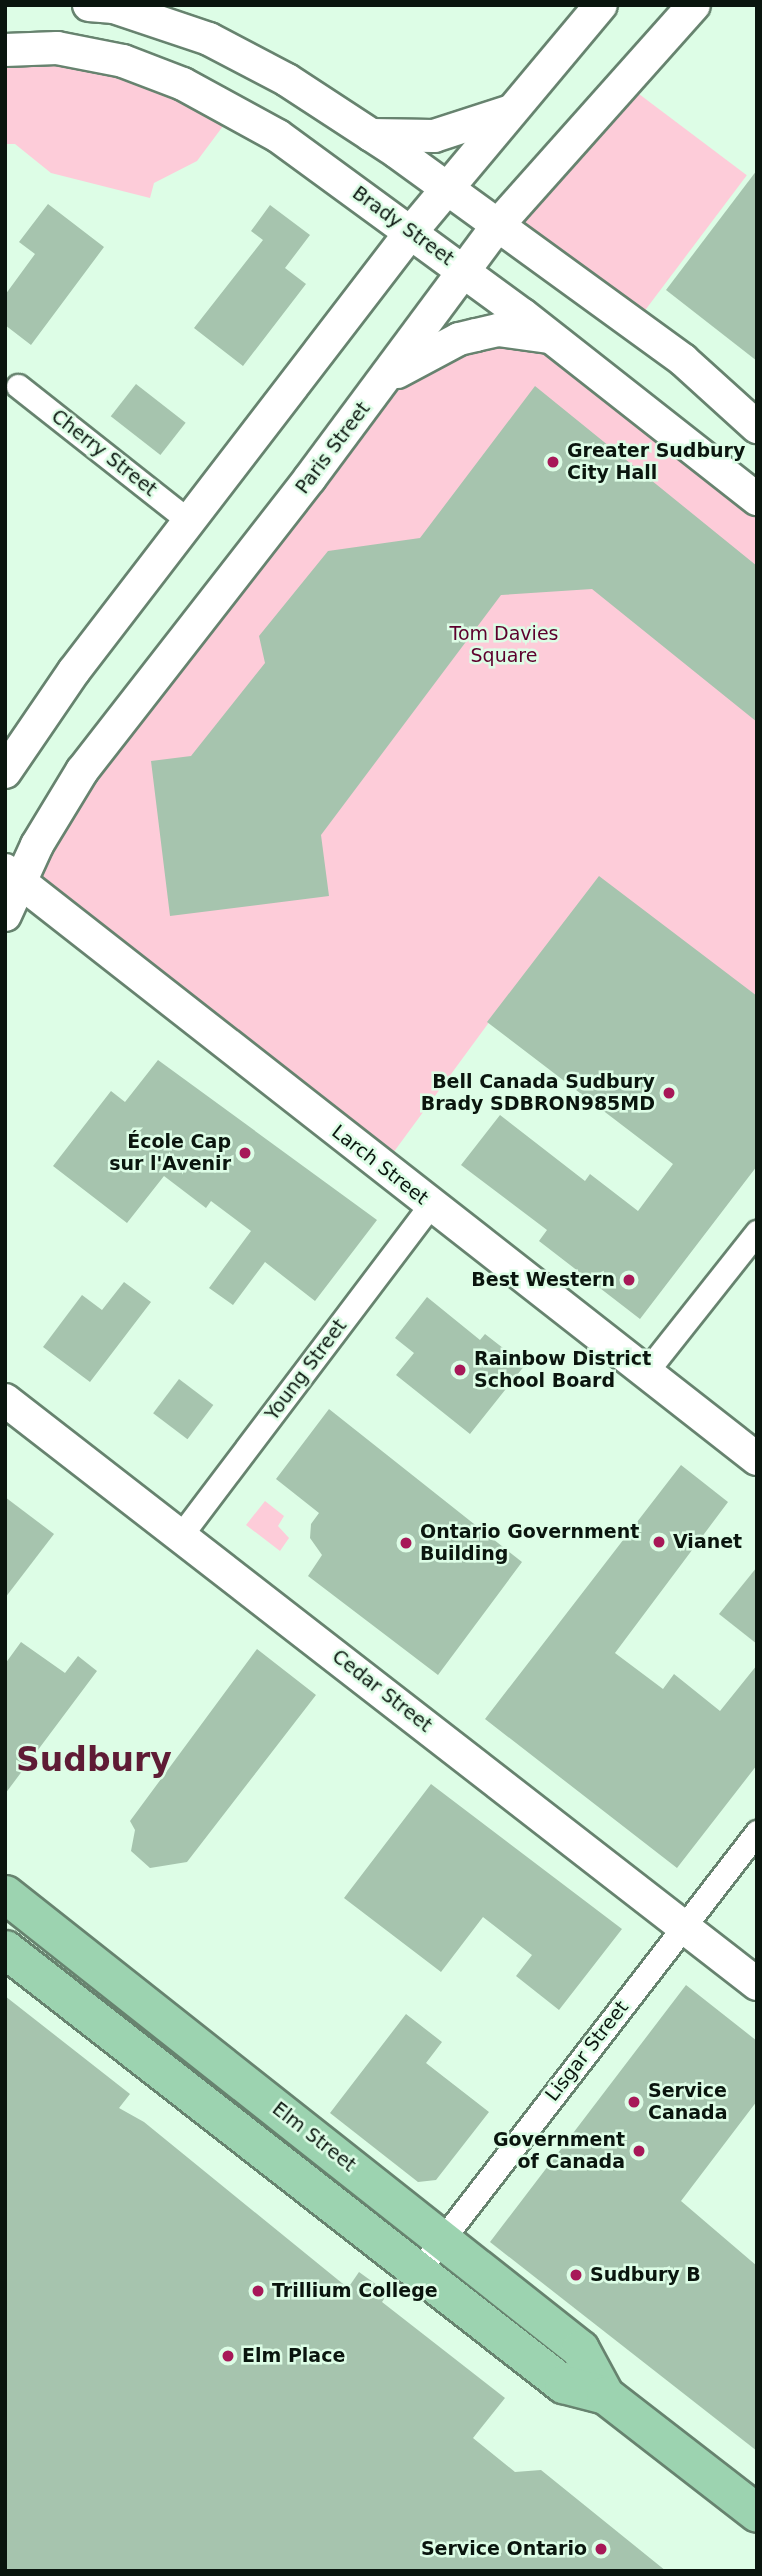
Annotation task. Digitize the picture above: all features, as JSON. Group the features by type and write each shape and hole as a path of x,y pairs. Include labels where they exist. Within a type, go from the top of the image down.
{"main road":[{"path":"89,5 114,7 209,39 287,80 447,188 683,360 757,427"},
{"path":"5,772 74,671 411,232 601,5"},
{"name":"Paris Street","path":"5,915 12,874 82,771 384,380 497,226 694,5"},
{"name":"Brady Street","path":"5,50 57,48 124,61 183,84 278,136 553,338 757,499"},
{"path":"370,135 434,136 512,111"},
{"path":"384,380 459,339 499,330 553,338"},
{"name":"Larch Street","path":"12,874 757,1459"},
{"name":"Cedar Street","path":"10,1407 181,1535 757,1984"},
{"name":"Elm Street","path":"5,1894 443,2237 580,2349 605,2395"},
{"name":"Elm Street","path":"5,1949 563,2384 605,2395 757,2513"}],"street":[{"name":"Cherry Street","path":"18,386 189,521"},
{"name":"Young Street","path":"181,1535 431,1205"},
{"path":"646,1372 757,1232"},
{"name":"Lisgar Street","path":"418,2271 757,1832"}],"green space":[{"path":"57,50 232,114 197,161 154,183 150,198 51,173 15,144 5,144 5,52"},
{"path":"627,85 747,175 633,326 513,236"},
{"name":"Tom Davies Square","path":"553,339 757,501 757,1001 490,1021 382,1168 21,883 41,844 385,382 459,340"},
{"path":"265,1501 284,1516 278,1526 289,1538 280,1551 246,1525"},
{"path":"106,1992 179,2050 177,2061 98,2002"}],"building":[{"path":"757,170 757,361 666,290"},
{"path":"48,204 104,247 31,345 5,325 5,295 35,254 19,242"},
{"path":"270,205 310,235 285,268 306,284 243,366 194,328 263,240 251,231"},
{"path":"136,384 186,423 160,455 111,416"},
{"path":"535,386 757,566 757,722 592,589 501,595 321,835 329,896 170,916 151,761 191,756 265,663 259,636 328,551 420,538"},
{"name":"Bell Canada Sudbury Brady SDBRON985MD","path":"599,876 757,996 757,1166 640,1319 539,1241 547,1230 461,1165 500,1115 585,1181 590,1174 638,1211 673,1164 487,1022"},
{"path":"158,1060 377,1220 315,1301 265,1262 233,1305 209,1288 251,1231 211,1201 206,1208 164,1176 127,1223 53,1166 111,1091 125,1102"},
{"path":"124,1282 151,1302 90,1382 43,1347 82,1295 102,1310"},
{"name":"Rainbow District School Board","path":"427,1297 480,1340 485,1334 525,1365 470,1434 396,1375 414,1353 395,1338"},
{"path":"179,1379 213,1405 187,1439 153,1413"},
{"name":"Ontario Government Building","path":"329,1409 522,1562 438,1675 308,1576 322,1555 310,1538 311,1524 319,1513 276,1479"},
{"path":"681,1465 728,1502 615,1653 663,1689 674,1674 720,1711 757,1665 757,1765 677,1868 485,1719"},
{"path":"5,1497 54,1534 5,1598"},
{"path":"757,1567 757,1644 719,1614"},
{"path":"21,1642 65,1673 78,1656 97,1671 5,1794 5,1664"},
{"path":"257,1649 316,1695 187,1862 150,1868 131,1851 135,1830 130,1821"},
{"path":"431,1784 622,1929 559,2010 516,1976 532,1955 483,1917 441,1972 344,1898"},
{"name":"Government of Canada","path":"686,1985 757,2041 757,2101 681,2201 757,2266 757,2451 490,2242"},
{"name":"Elm Place","path":"5,1996 130,2094 119,2108 144,2122 348,2288 359,2272 388,2293 382,2302 505,2398 473,2438 515,2472 541,2470 666,2571 5,2571"},
{"path":"406,2014 442,2042 426,2063 489,2112 436,2180 418,2182 330,2113"}],"place":[{"name":"Greater Sudbury City Hall","path":"553,462"},
{"name":"Bell Canada Sudbury Brady SDBRON985MD","path":"669,1093"},
{"name":"École Cap sur l'Avenir","path":"245,1153"},
{"name":"Best Western","path":"629,1280"},
{"name":"Rainbow District School Board","path":"460,1370"},
{"name":"Vianet","path":"659,1542"},
{"name":"Ontario Government Building","path":"406,1543"},
{"name":"Service Canada","path":"634,2102"},
{"name":"Government of Canada","path":"639,2151"},
{"name":"Sudbury B","path":"576,2275"},
{"name":"Trillium College","path":"258,2291"},
{"name":"Elm Place","path":"228,2356"},
{"name":"Service Ontario","path":"601,2549"}],"district":[{"name":"Sudbury","path":"94,1760"}]}
